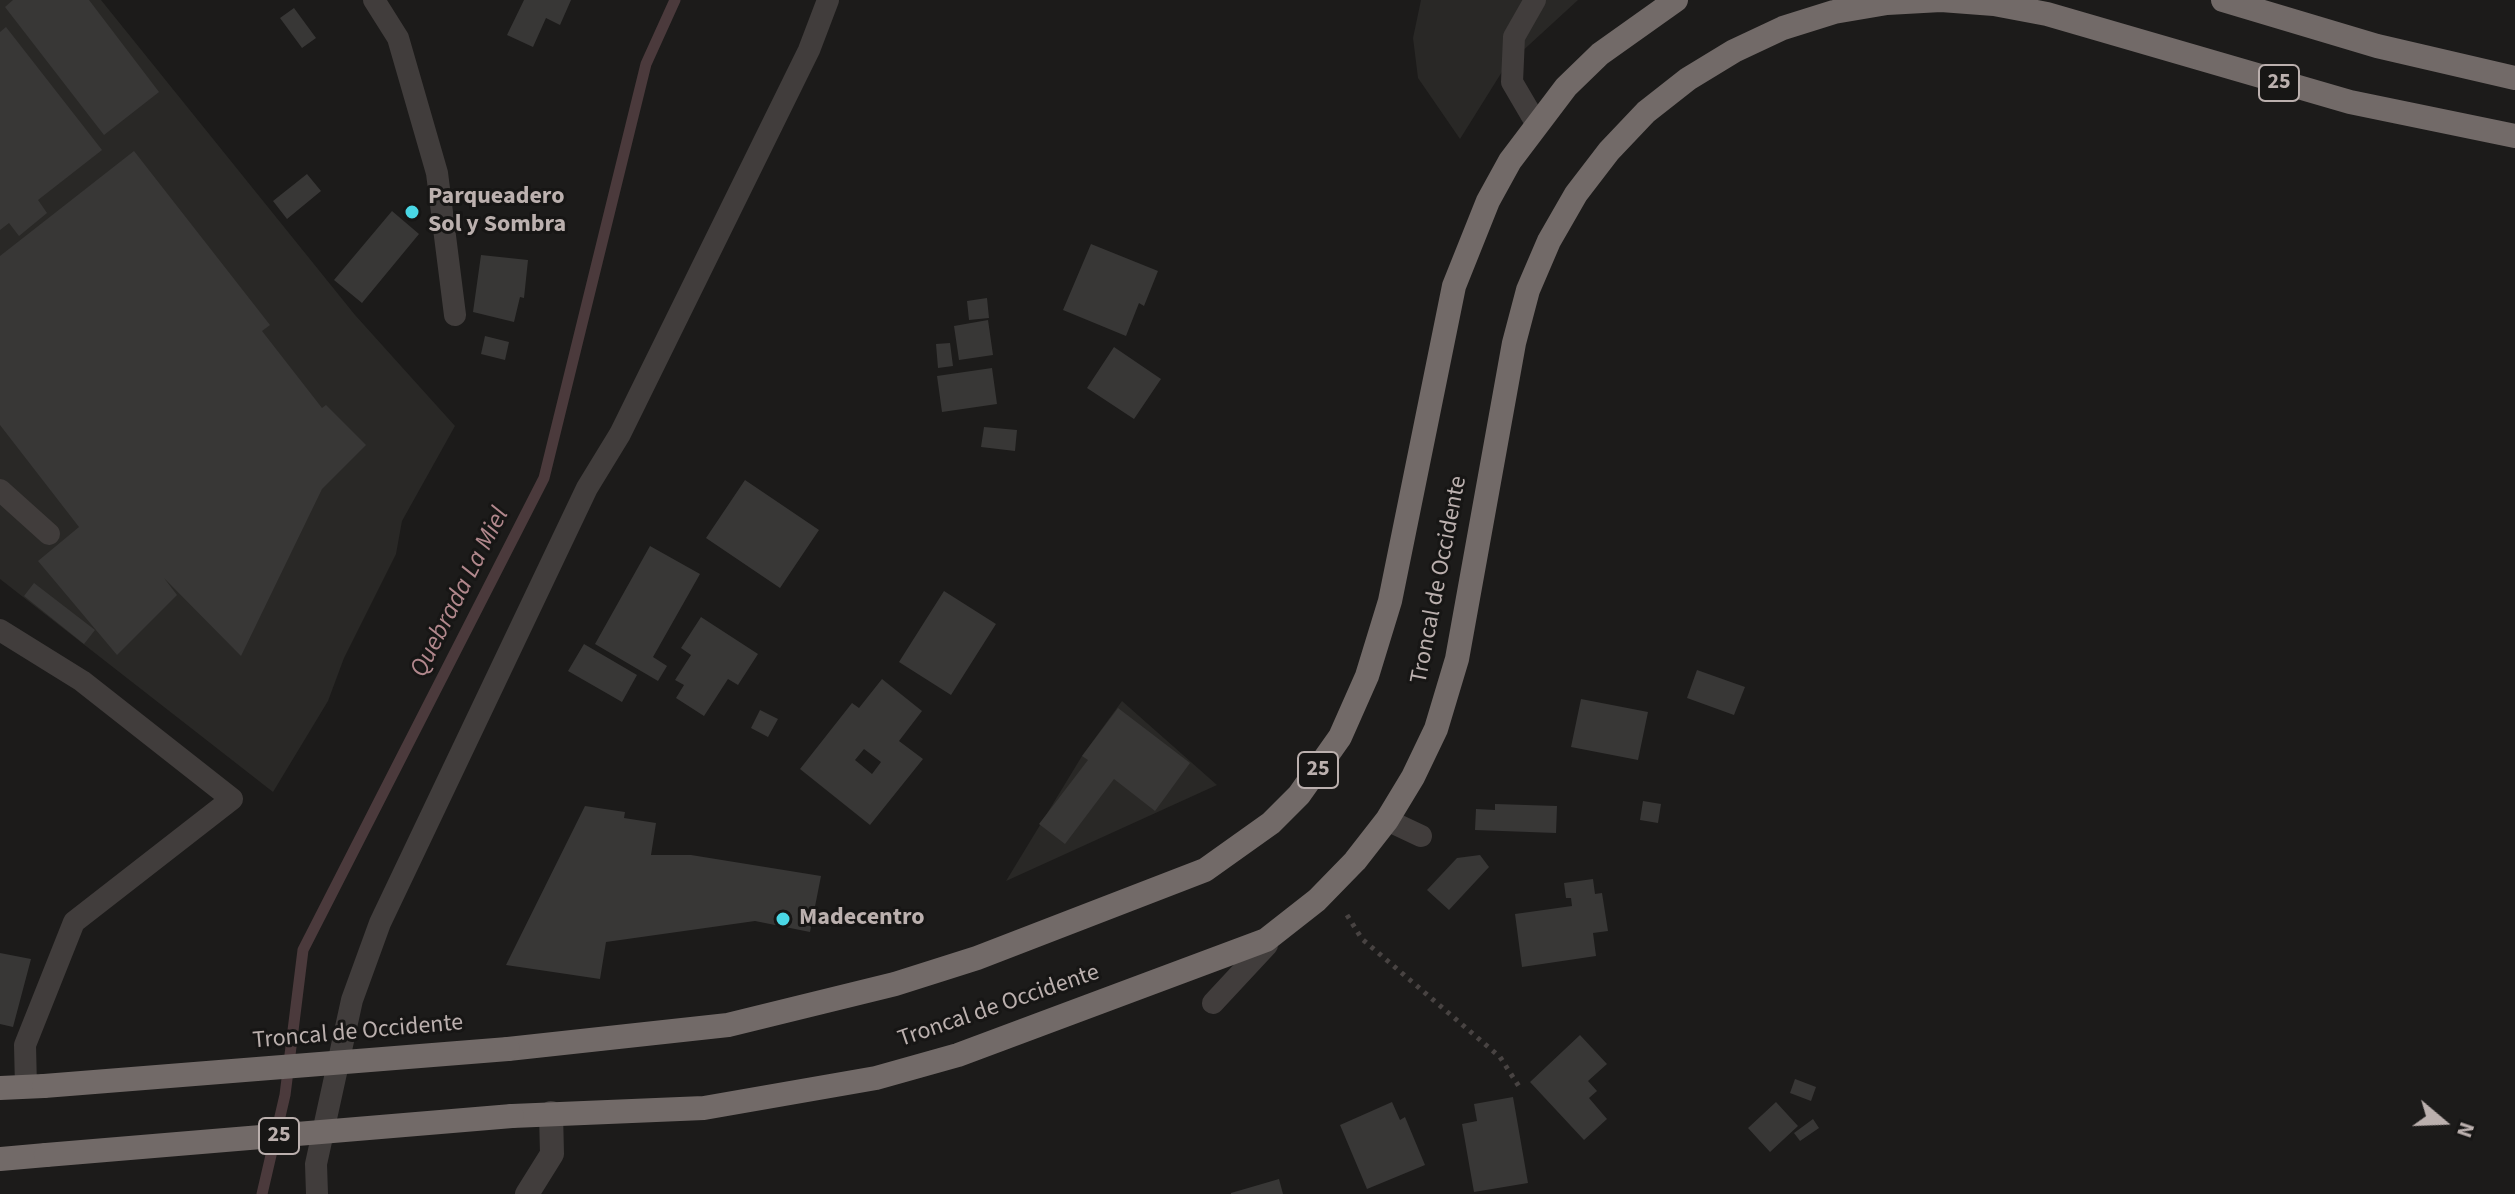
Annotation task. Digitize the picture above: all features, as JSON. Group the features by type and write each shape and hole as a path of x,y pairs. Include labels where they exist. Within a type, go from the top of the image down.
{"highway":[{"name":"Troncal de Occidente","path":"35,1086 508,1049 728,1025 895,984 977,958 1205,870 1271,823 1299,795 1340,737 1367,676 1390,601 1454,286 1488,201 1536,123 1600,54 1676,0"},
{"name":"Troncal de Occidente","path":"0,1159 551,1113 704,1108 876,1078 958,1055 1266,940 1317,900 1355,861 1387,820 1413,777 1436,729 1457,659 1514,343 1528,290 1549,241 1576,194 1609,151 1646,112 1688,79 1734,51 1783,28 1834,12 1887,3 1941,0 1994,4 2047,14 2350,102 2515,136"},
{"path":"2223,0 2440,62 2515,78"},
{"name":"25","path":"0,1088 35,1086"}],"street":[{"path":"527,1194 552,1154 551,1113"}],"lane":[{"path":"374,0 398,38 437,173 455,315"},
{"path":"317,1194 316,1164 352,1000 380,923 587,488 620,434 809,50 828,0"},
{"path":"1535,0 1514,37 1512,82 1536,123"},
{"path":"0,490 49,534"},
{"path":"0,630 82,681 232,799 74,922 25,1045 35,1086"},
{"path":"1387,820 1421,836"},
{"path":"1213,1003 1267,945 1266,940"}],"path":[{"path":"1362,939 1500,1057 1520,1088"}],"shaded area":[{"path":"0,0 101,0 355,315 455,426 402,521 396,554 344,658 328,701 273,792 0,579"},
{"path":"1421,0 1578,0 1505,67 1460,139 1418,78 1413,38"},
{"path":"1122,701 1217,785 1006,881 1082,756"}],"building":[{"path":"13,0 89,0 159,92 104,135 5,7"},
{"path":"524,0 571,0 560,25 546,18 533,47 507,35"},
{"path":"294,8 316,38 302,48 280,18"},
{"path":"6,27 102,150 38,200 47,213 19,236 9,223 0,230 0,32"},
{"path":"134,151 270,325 262,331 322,408 326,405 366,445 322,489 241,656 164,578 177,595 117,655 38,561 79,527 0,425 0,256"},
{"path":"307,174 321,191 287,219 273,201"},
{"path":"392,211 419,234 362,303 334,280"},
{"path":"1091,244 1158,271 1144,306 1139,303 1126,336 1063,310"},
{"path":"481,255 528,260 524,298 520,297 514,322 473,312"},
{"path":"987,298 989,318 969,320 967,301"},
{"path":"988,320 993,355 959,360 954,326"},
{"path":"485,336 509,342 505,360 481,354"},
{"path":"950,343 953,366 938,368 936,344"},
{"path":"1114,347 1161,379 1134,419 1087,388"},
{"path":"992,368 997,404 942,412 937,376"},
{"path":"984,427 1017,430 1015,451 981,447"},
{"path":"745,480 819,530 780,588 706,538"},
{"path":"650,546 700,574 653,657 667,666 658,681 595,644"},
{"path":"34,583 95,630 84,644 24,596"},
{"path":"944,591 996,624 951,695 899,662"},
{"path":"701,617 758,654 738,685 728,679 704,716 676,698 684,685 675,680 691,655 681,648"},
{"path":"584,644 637,675 622,702 568,671"},
{"path":"1697,670 1745,687 1734,715 1687,698"},
{"path":"882,679 922,711 899,741 923,759 870,825 800,769 852,703 859,708","holes":["864,749 881,762 872,774 855,760"]},
{"path":"1581,699 1648,712 1638,760 1571,747"},
{"path":"1118,708 1190,763 1155,811 1114,779 1065,844 1039,824 1088,760 1082,756"},
{"path":"760,710 778,719 768,737 751,728"},
{"path":"1643,801 1661,804 1658,823 1640,820"},
{"path":"1495,804 1557,806 1556,833 1475,830 1476,809 1495,810"},
{"path":"585,806 625,812 624,818 656,823 651,855 691,855 821,876 810,932 755,921 606,942 600,979 506,965"},
{"path":"1480,855 1489,867 1449,910 1427,890 1457,858"},
{"path":"1593,879 1595,894 1602,893 1608,931 1593,933 1596,956 1522,967 1515,914 1572,906 1571,898 1566,898 1564,883"},
{"path":"0,953 31,959 13,1027 0,1024"},
{"path":"1580,1035 1607,1064 1588,1081 1597,1091 1589,1098 1607,1119 1584,1140 1530,1082"},
{"path":"1795,1079 1816,1087 1811,1101 1790,1093"},
{"path":"1513,1097 1528,1183 1474,1192 1462,1124 1477,1121 1474,1104"},
{"path":"1392,1102 1400,1120 1405,1117 1425,1165 1367,1189 1340,1125"},
{"path":"1776,1102 1798,1126 1770,1152 1748,1128"},
{"path":"1813,1119 1819,1128 1800,1141 1794,1133"},
{"path":"1279,1179 1283,1194 1231,1194 1231,1193"}],"waterway":[{"name":"Quebrada La Miel","path":"262,1194 285,1095 303,950 544,478 646,64 675,0"}],"place":[{"name":"Parqueadero Sol y Sombra","path":"412,212"},
{"name":"Madecentro","path":"783,919"}]}
